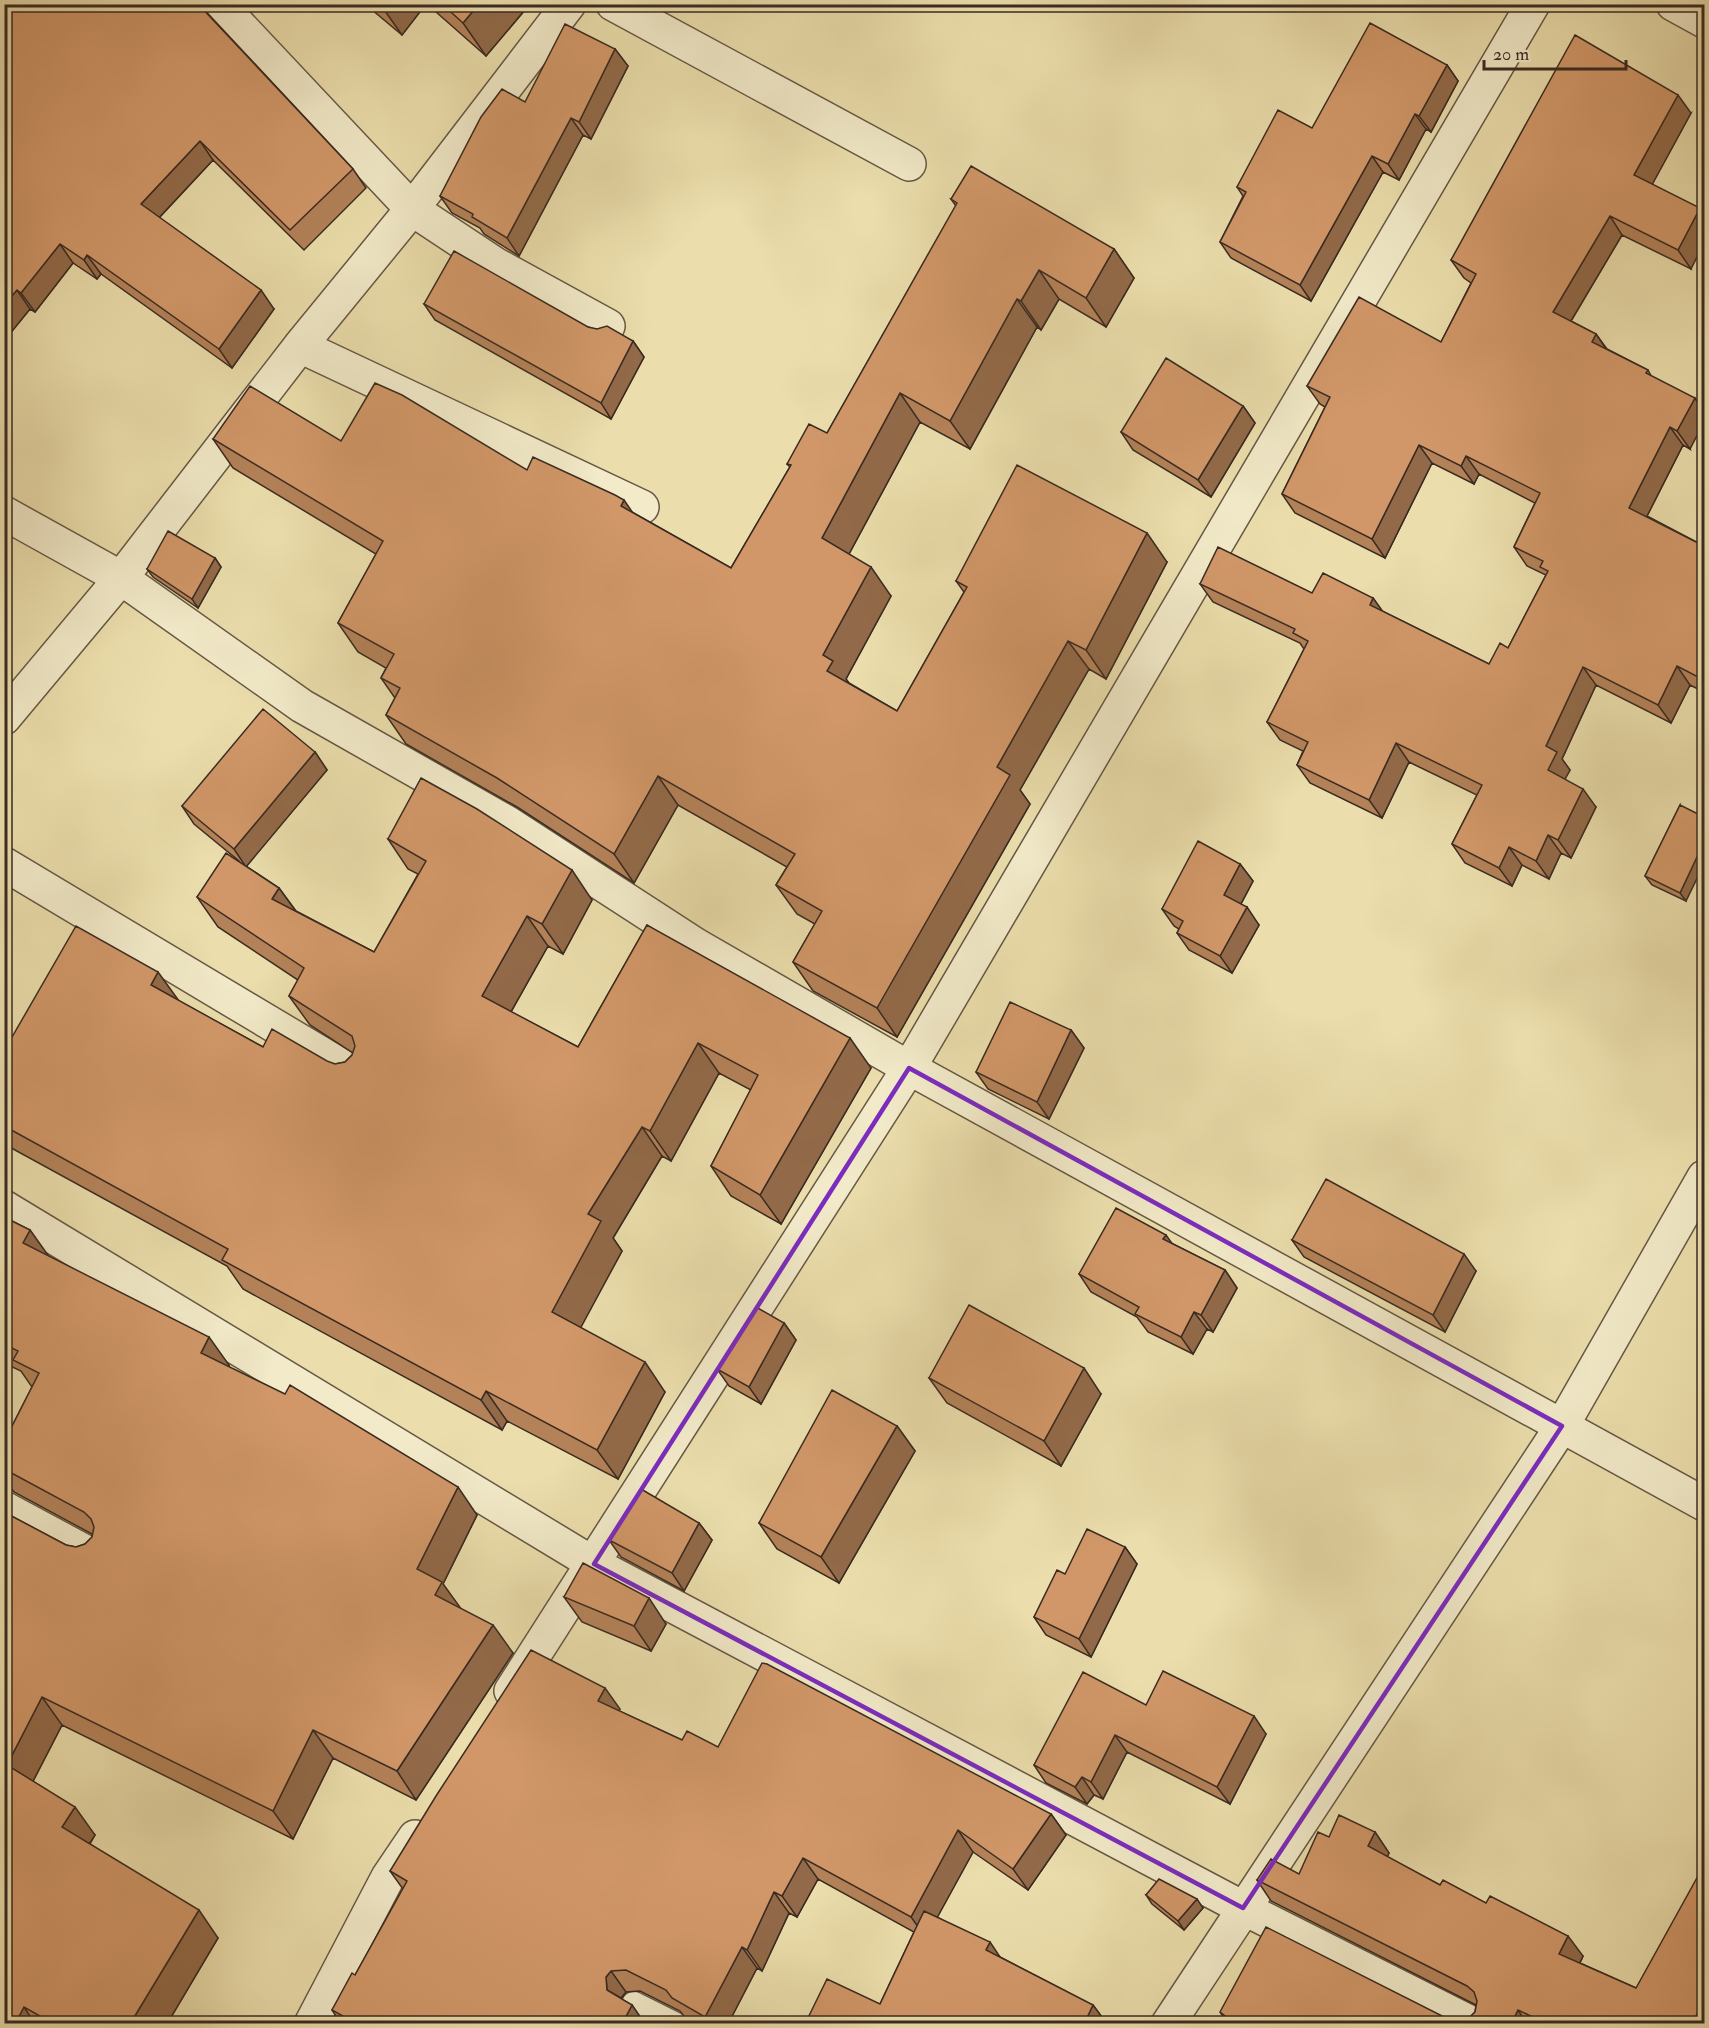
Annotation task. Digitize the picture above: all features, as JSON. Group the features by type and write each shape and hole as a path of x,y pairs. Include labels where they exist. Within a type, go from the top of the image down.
{"street":[{"path":"219,4 412,209 495,264 608,326"},
{"path":"4,718 121,578 300,346 412,209 569,4"},
{"path":"613,4 909,164"},
{"path":"491,1721 594,1564 909,1068 1533,4"},
{"path":"1674,4 1704,21"},
{"path":"300,346 642,507"},
{"path":"4,513 121,578 302,706 508,823 696,945 909,1068 1704,1504"},
{"path":"4,864 357,1075"},
{"path":"1168,2024 1562,1426 1704,1177"},
{"path":"4,1207 594,1564 1243,1908 1473,2024"},
{"path":"4,1508 95,1557"},
{"path":"311,2024 388,1878 433,1809"}],"lane":[{"path":"634,2004 674,2024"}],"highlighted area":[{"path":"909,1068 1562,1426 1243,1908 594,1564"}],"building":[{"path":"4,4 198,4 353,169 290,230 200,141 141,204 261,290 219,349 87,255 84,260 60,244 21,293 17,290 4,305"},
{"path":"442,4 479,4 463,23"},
{"path":"1370,23 1447,65 1419,116 1415,114 1388,164 1372,156 1300,285 1220,242 1246,192 1237,187 1278,110 1312,128"},
{"path":"565,24 615,49 579,122 571,118 507,238 472,217 473,214 440,196 481,117 502,89 525,102"},
{"path":"1575,35 1678,95 1634,175 1700,208 1678,250 1610,216 1553,312 1596,334 1592,342 1648,370 1646,373 1695,398 1677,431 1670,427 1629,508 1704,546 1704,668 1700,678 1677,666 1658,705 1583,667 1546,746 1557,752 1548,770 1583,789 1558,840 1548,835 1536,861 1509,847 1499,868 1452,844 1482,785 1396,743 1369,800 1297,765 1308,742 1267,722 1308,641 1293,633 1295,629 1200,584 1218,547 1312,593 1323,573 1373,598 1370,605 1489,664 1500,643 1508,648 1548,571 1540,567 1543,561 1514,547 1540,493 1466,456 1461,466 1419,445 1372,539 1282,494 1330,397 1307,386 1359,297 1441,342 1476,274 1451,260"},
{"path":"971,166 1114,249 1086,298 1039,270 1021,301 1017,299 950,421 900,393 822,538 871,567 823,655 833,661 827,671 897,711 967,587 956,581 1017,465 1147,533 1086,650 1068,641 997,767 1010,775 877,1008 793,962 822,911 776,885 795,854 658,776 614,854 497,778 386,715 400,688 381,678 394,654 338,623 383,541 213,439 250,386 341,441 375,383 402,395 527,470 533,457 615,495 624,500 621,506 731,568 791,465 787,464 809,424 827,433 957,203 951,199"},
{"path":"454,251 588,327 597,329 607,326 633,341 601,403 424,304"},
{"path":"1166,358 1243,406 1198,480 1121,432"},
{"path":"168,531 215,558 192,599 147,569"},
{"path":"263,709 315,752 234,849 182,806"},
{"path":"421,778 477,809 572,870 542,924 527,916 482,996 578,1047 647,925 850,1038 760,1195 711,1166 758,1075 698,1043 650,1131 642,1127 588,1214 601,1221 552,1312 645,1362 597,1450 486,1391 481,1400 222,1260 228,1249 4,1126 4,1051 76,926 158,972 151,985 263,1047 272,1029 327,1061 335,1064 345,1062 352,1055 355,1046 352,1036 289,996 304,968 197,897 226,853 279,888 272,899 374,952 426,861 388,839"},
{"path":"1680,805 1704,817 1704,842 1680,893 1645,876"},
{"path":"1198,841 1240,864 1224,895 1247,907 1220,956 1177,933 1183,921 1162,909"},
{"path":"1010,1002 1071,1030 1037,1102 976,1072"},
{"path":"1326,1179 1464,1254 1433,1315 1292,1240"},
{"path":"1116,1208 1166,1235 1163,1239 1225,1270 1201,1315 1194,1312 1181,1337 1135,1314 1139,1307 1079,1274"},
{"path":"4,1217 30,1230 23,1243 209,1337 201,1353 285,1394 290,1385 458,1487 417,1569 442,1582 435,1595 493,1625 397,1771 313,1730 273,1811 42,1697 7,1765 75,1807 62,1827 199,1910 130,2024 54,2024 24,2007 15,2024 4,2024 4,1512 66,1545 76,1547 85,1544 92,1537 94,1527 91,1519 84,1512 4,1469 4,1442 39,1373 13,1360 18,1351 4,1344"},
{"path":"969,1305 1084,1368 1044,1441 929,1378"},
{"path":"756,1307 784,1323 749,1387 717,1369"},
{"path":"832,1390 897,1426 821,1557 759,1523"},
{"path":"641,1489 699,1523 672,1573 609,1540"},
{"path":"1087,1529 1125,1547 1079,1639 1034,1617 1057,1570 1065,1574"},
{"path":"583,1563 649,1598 634,1626 564,1597"},
{"path":"531,1650 605,1688 598,1701 682,1740 687,1731 718,1747 762,1663 767,1664 1051,1814 1013,1869 958,1830 911,1917 803,1858 782,1896 774,1892 747,1950 742,1947 705,2017 672,1998 666,1990 626,1970 611,1971 606,1977 607,1990 632,2005 622,2024 347,2024 348,2019 332,2010 352,1973 355,1975 407,1881 390,1871"},
{"path":"1163,1671 1254,1716 1217,1787 1115,1735 1091,1782 1082,1777 1075,1787 1034,1765 1083,1672 1146,1705"},
{"path":"1339,1815 1375,1832 1368,1846 1440,1885 1443,1880 1486,1903 1490,1896 1568,1936 1559,1954 1636,1988 1703,1867 1704,2000 1692,2024 1548,2024 1518,2010 1511,2024 1236,2024 1220,2012 1266,1927 1450,2020 1460,2022 1468,2019 1475,2012 1477,2001 1474,1992 1467,1986 1257,1880 1271,1859 1299,1874 1318,1832 1329,1837"},
{"path":"1159,1879 1197,1899 1178,1921 1146,1895"},
{"path":"924,1911 990,1942 986,1950 1093,2005 1084,2024 805,2024 827,1979 880,2004"}]}
